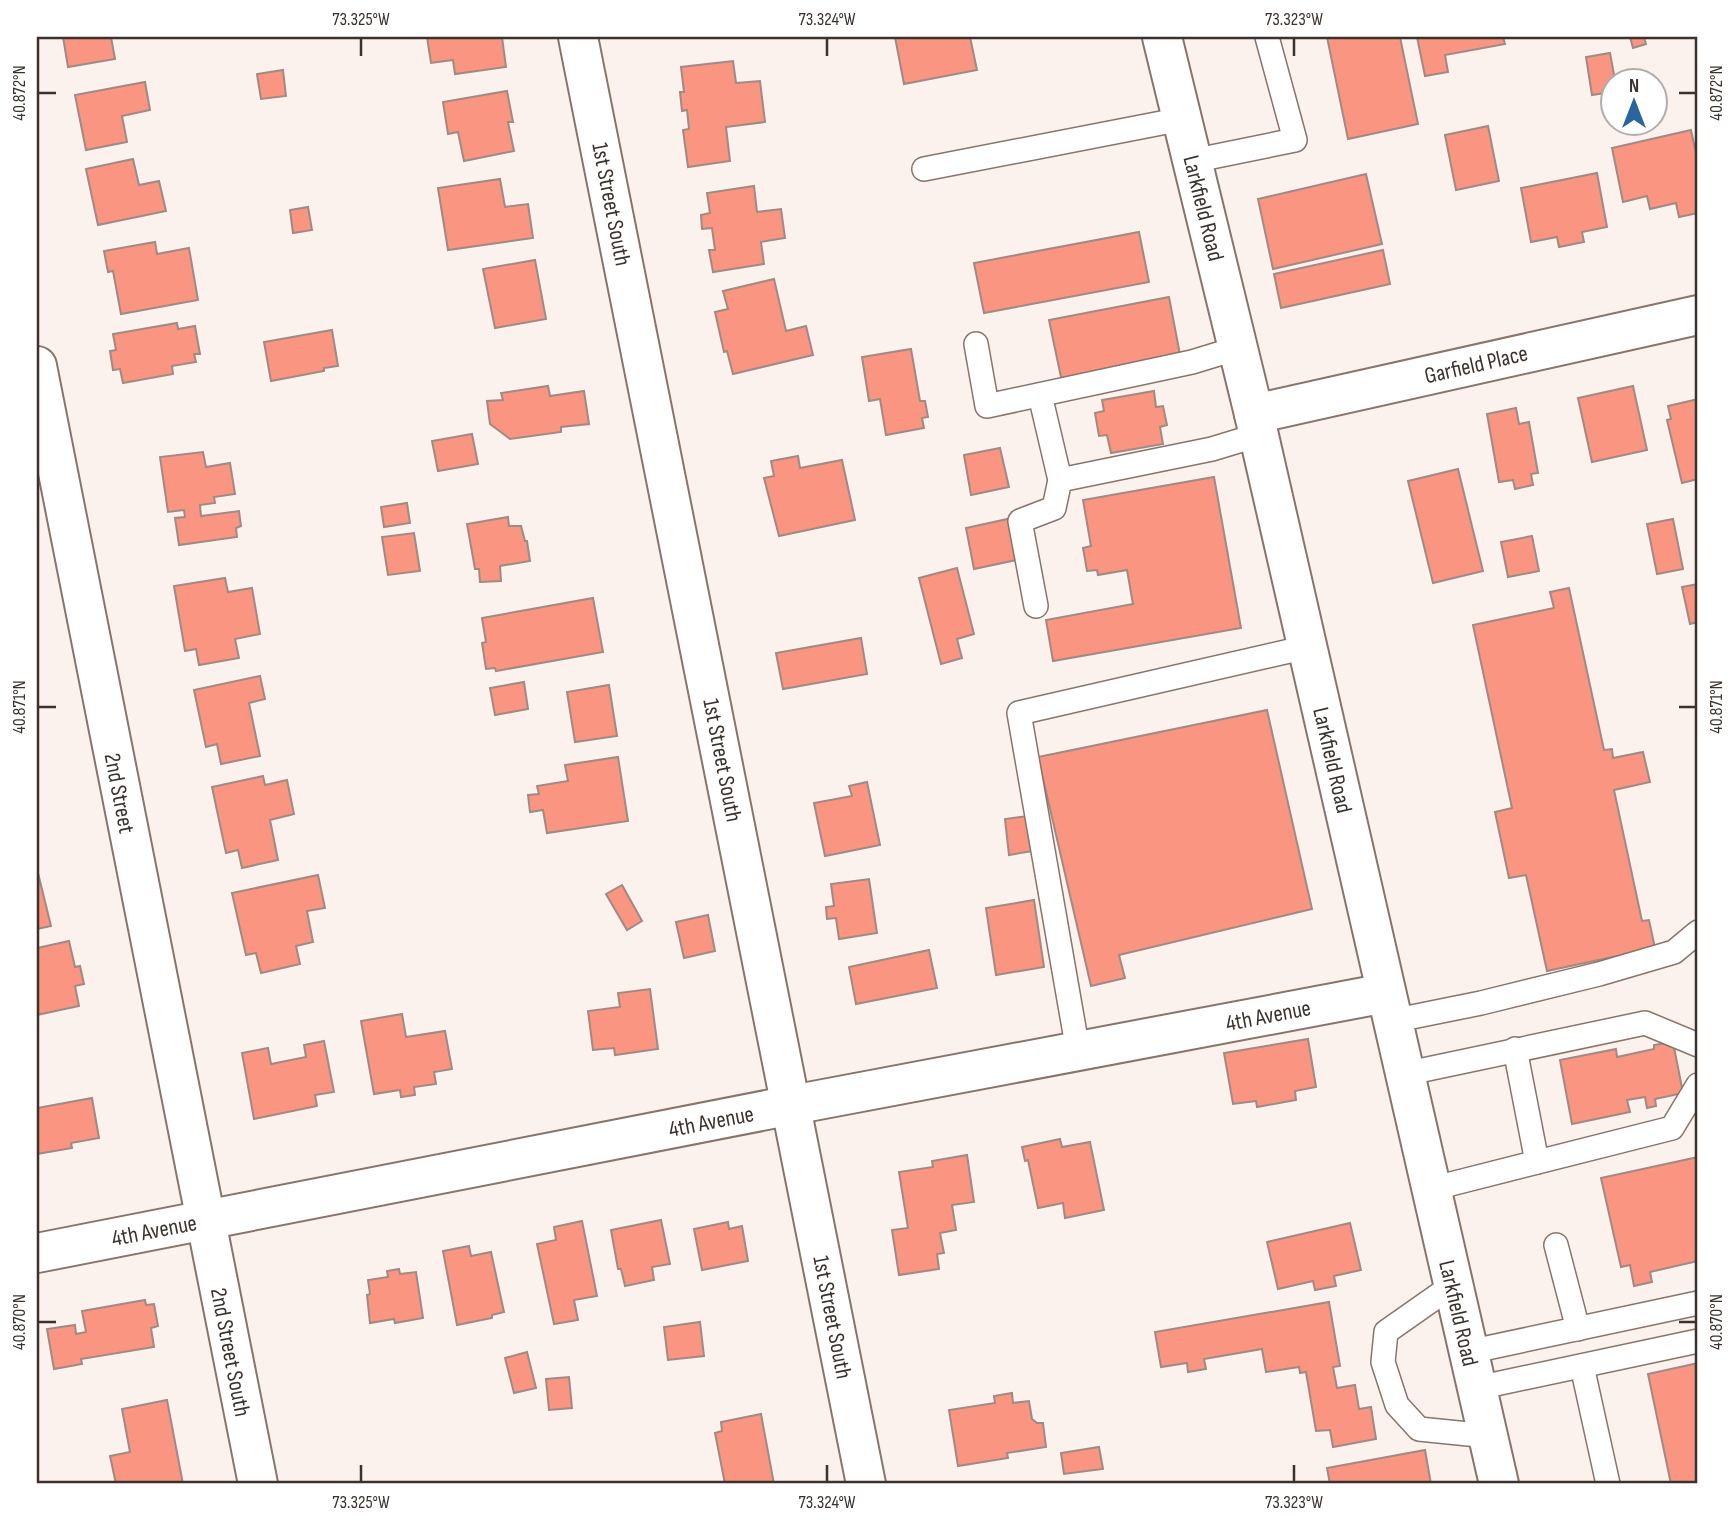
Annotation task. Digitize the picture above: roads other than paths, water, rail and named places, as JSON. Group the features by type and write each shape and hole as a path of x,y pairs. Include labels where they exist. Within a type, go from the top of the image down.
{"street":[{"name":"1st Street South","path":"578,37 866,1484"},
{"name":"Larkfield Road","path":"1162,37 1256,424 1499,1484"},
{"name":"Garfield Place","path":"1256,424 1698,315"},
{"name":"2nd Street","path":"37,366 204,1220"},
{"name":"4th Avenue","path":"37,1253 1078,1051 1389,1007"},
{"name":"2nd Street South","path":"204,1220 258,1484"}],"lane":[{"path":"1192,161 1295,140 1267,37"},
{"path":"923,169 1182,119"},
{"path":"976,344 987,406 1192,362 1238,348"},
{"path":"1036,606 1020,521 1054,508 1060,480 1040,395"},
{"path":"1060,480 1212,449 1256,424"},
{"path":"1078,1051 1019,713 1307,647"},
{"path":"1389,1007 1481,1003 1600,974 1674,952 1698,932"},
{"path":"1405,1074 1645,1023 1698,1045"},
{"path":"1515,1049 1537,1162"},
{"path":"1431,1189 1672,1128 1698,1085"},
{"path":"1556,1245 1577,1329"},
{"path":"1453,1285 1386,1332 1382,1362 1397,1405 1419,1429 1488,1436"},
{"path":"1473,1370 1577,1329 1698,1303"},
{"path":"1473,1370 1582,1366 1698,1341"},
{"path":"1582,1366 1608,1484"}]}
